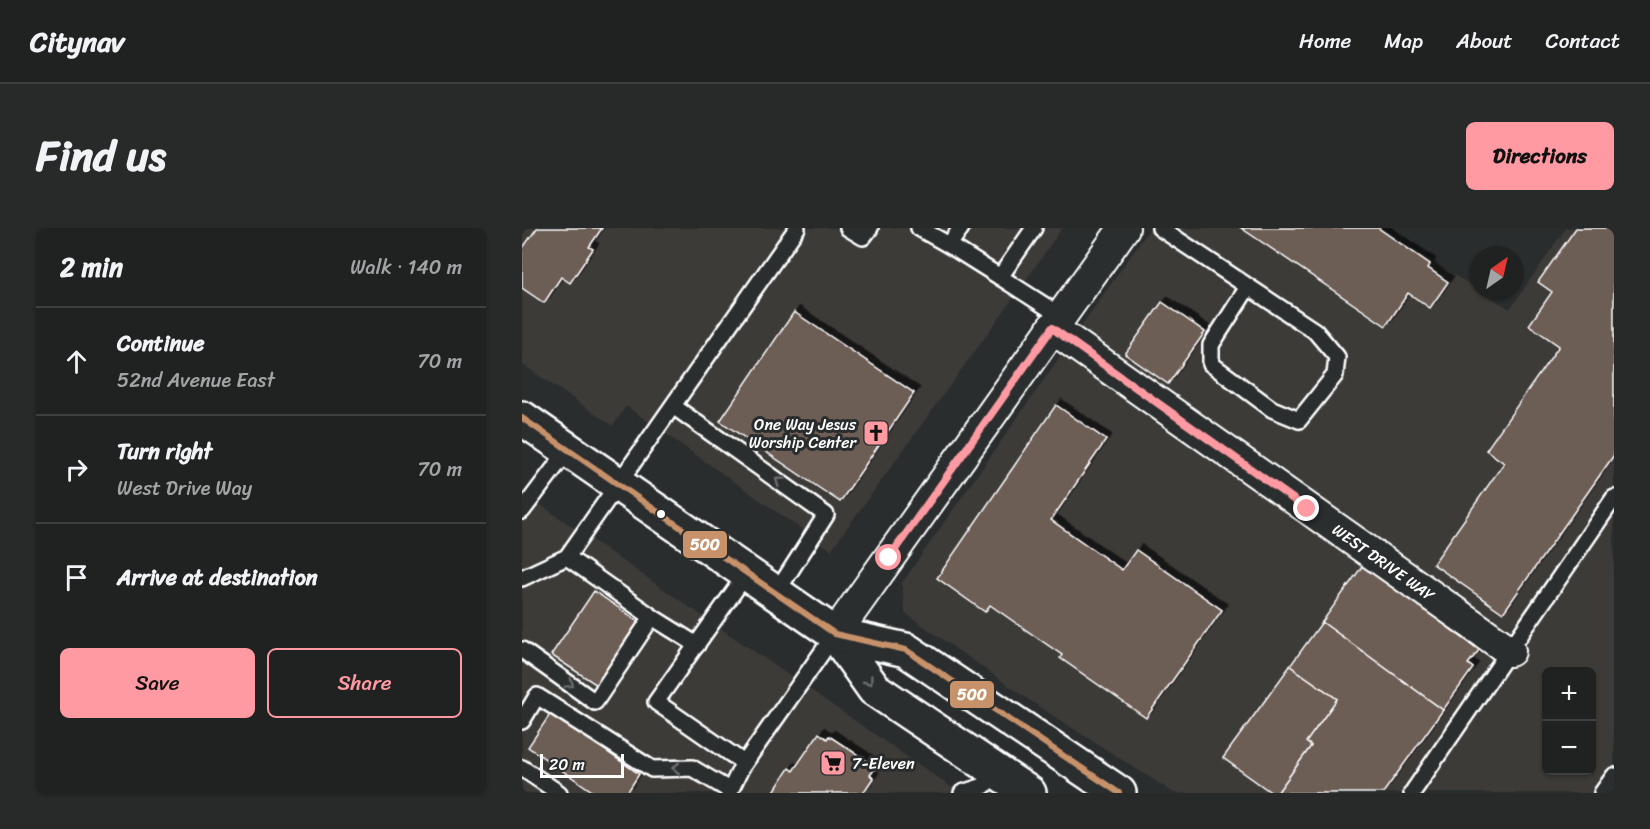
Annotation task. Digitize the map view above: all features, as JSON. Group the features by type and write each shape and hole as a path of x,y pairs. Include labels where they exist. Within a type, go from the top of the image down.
{"main road":[{"path":"530,428 568,450 835,634 874,689 1029,793"},
{"path":"835,634 906,650 1119,793"}],"street":[{"path":"835,634 1124,228"},
{"name":"WEST DRIVE WAY","path":"1056,322 1510,651"}],"lane":[{"path":"522,578 567,557 797,228"},
{"path":"848,228 863,237 870,228"},
{"path":"919,228 1000,277 1056,322"},
{"path":"949,245 961,228"},
{"path":"1000,277 1034,228"},
{"path":"1160,228 1314,331 1337,357 1335,375 1299,420 1272,409 1211,364 1211,345 1248,287"},
{"path":"673,406 826,515 776,593"},
{"path":"522,512 568,450"},
{"path":"1412,793 1614,498"},
{"path":"567,557 652,617 697,645"},
{"path":"744,762 656,702 747,573"},
{"path":"522,650 595,702 652,617"},
{"path":"522,721 537,696 652,769 692,768 729,791 744,762 835,634"},
{"path":"522,768 559,793"},
{"path":"962,793 984,786 997,771"},
{"path":"1602,793 1614,776"}],"shaded area":[{"path":"522,228 1062,228 831,550 626,406 613,426 522,364"},
{"path":"1150,228 1383,228 1470,285 1470,300 1495,300 1510,309 1516,300 1524,300 1524,289 1566,228 1614,228 1614,784 1608,793 1174,793 1032,702 905,613 902,583"},
{"path":"522,492 960,793 522,793"}],"building":[{"path":"537,228 602,228 589,247 593,249 570,283 561,277 544,303 522,288 522,249"},
{"path":"1241,228 1378,228 1430,264 1428,268 1448,282 1430,308 1408,293 1386,326"},
{"path":"1576,228 1614,228 1614,455 1503,613 1433,564 1504,463 1486,450 1559,346 1529,325 1552,292 1538,282"},
{"path":"1162,302 1205,332 1168,384 1125,354"},
{"path":"794,312 914,393 840,502 720,421"},
{"path":"1056,405 1106,440 1051,520 1122,570 1136,550 1222,610 1146,718 1060,658 1062,655 990,605 985,612 937,578"},
{"path":"1363,565 1479,650 1468,664 1473,668 1443,710 1322,622"},
{"path":"594,591 639,622 597,685 551,655"},
{"path":"1322,622 1443,710 1383,793 1277,793 1311,746 1306,742 1337,699 1290,666"},
{"path":"1290,666 1337,699 1306,742 1311,746 1277,793 1272,793 1223,758"},
{"path":"551,713 639,774 627,793 595,793 528,747"},
{"name":"7-Eleven","path":"819,733 827,739 829,736 867,761 865,764 874,770 870,775 873,778 863,793 773,793 789,768 793,771"}],"transit line":[{"name":"500","path":"522,418 835,634 906,650 1119,793"}],"place":[{"name":"One Way Jesus Worship Center","path":"876,433"},
{"name":"7-Eleven","path":"833,763"}],"route":[{"path":"889,558 1052,328 1307,509"}]}
